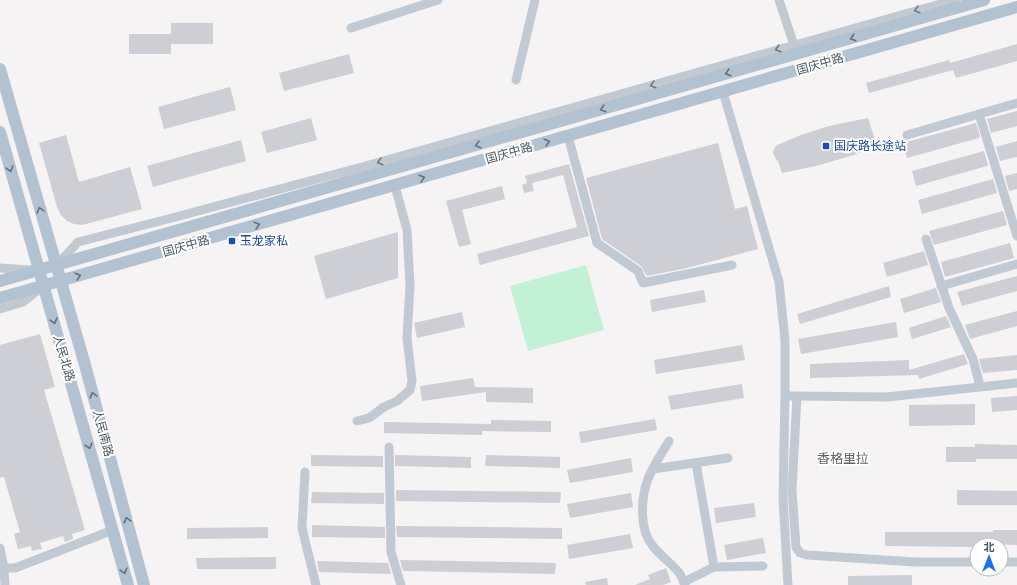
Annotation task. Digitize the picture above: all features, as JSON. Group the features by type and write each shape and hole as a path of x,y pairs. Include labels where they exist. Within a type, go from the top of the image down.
{"main road":[{"name":"国庆中路","path":"0,281 984,0"},
{"name":"国庆中路","path":"0,298 1017,7"},
{"path":"0,69 60,282"},
{"name":"人民北路","path":"0,132 128,585"},
{"name":"人民南路","path":"60,282 85,365 144,585"}],"street":[{"path":"351,28 438,0"},
{"path":"516,80 535,0"},
{"path":"779,0 794,45"},
{"path":"56,266 78,242 354,169 955,0"},
{"path":"723,92 779,282 785,340 784,499 788,585"},
{"path":"907,135 1017,103"},
{"path":"979,114 1017,236"},
{"path":"568,136 597,243 638,271 643,283 732,265"},
{"path":"357,421 369,418 384,407 397,401 410,390 412,381 407,338 410,286 407,230 395,186"},
{"path":"926,239 949,308 973,359 980,386"},
{"path":"941,286 1017,264"},
{"path":"0,268 39,270"},
{"path":"0,309 23,302 44,286"},
{"path":"785,396 887,397 1017,383"},
{"path":"797,396 792,490 796,547 803,555 915,562 969,562"},
{"path":"669,441 648,479 644,498 644,528 650,544 680,574 684,583 714,567 763,566"},
{"path":"389,447 391,552 401,585"},
{"path":"653,469 728,458"},
{"path":"696,463 714,567"},
{"path":"305,472 302,528 316,585"},
{"path":"4,568 15,568 113,530"},
{"path":"0,548 4,568 5,585"}],"green space":[{"path":"586,265 604,330 528,351 510,286"}],"building":[{"path":"171,23 213,23 213,44 171,44 171,54 129,54 129,34 171,34"},
{"path":"1017,44 1017,61 956,78 953,70 869,93 866,83 949,60 950,63"},
{"path":"349,54 354,73 284,91 279,73"},
{"path":"230,87 236,110 164,129 158,107"},
{"path":"1017,111 1017,126 991,133 987,119"},
{"path":"311,118 317,140 267,153 261,132"},
{"name":"国庆路长途站","path":"868,118 877,146 854,155 816,166 782,173 778,161 773,153 777,145 829,126"},
{"path":"976,123 980,136 979,138 907,158 903,143"},
{"path":"66,135 79,182 130,167 142,209 82,225 67,221 61,215 57,207 39,143"},
{"path":"241,140 246,161 153,187 147,166"},
{"path":"1017,141 1017,157 1000,161 996,147"},
{"path":"718,143 735,209 747,206 758,249 687,268 647,276 641,266 602,239 586,178"},
{"path":"984,151 987,166 916,186 912,171"},
{"path":"569,164 589,236 480,265 477,254 577,227 563,175 532,183 534,191 524,193 522,185 527,183 525,176"},
{"path":"1017,173 1017,189 1009,191 1005,176"},
{"path":"993,179 997,193 922,214 918,200"},
{"path":"502,186 505,199 462,210 471,244 459,247 446,201"},
{"path":"1003,211 1007,225 934,245 929,231"},
{"path":"398,232 398,278 326,299 314,256"},
{"path":"1010,243 1014,258 945,277 941,262"},
{"path":"924,251 928,265 887,277 883,263"},
{"path":"1017,276 1017,291 962,306 957,292"},
{"path":"889,286 891,297 800,324 797,314"},
{"path":"936,288 941,302 904,313 900,299"},
{"path":"704,290 706,302 652,312 650,300"},
{"path":"1017,311 1017,326 970,339 965,325"},
{"path":"462,312 465,327 417,338 414,323"},
{"path":"946,316 951,327 912,339 909,328"},
{"path":"896,322 898,337 801,354 798,339"},
{"path":"40,334 55,387 44,390 85,530 72,534 73,539 65,542 63,536 40,543 42,549 32,551 31,546 18,549 14,534 20,532 4,477 0,478 0,345"},
{"path":"742,345 745,360 656,374 654,360"},
{"path":"964,354 968,364 919,379 918,375 810,378 810,364 909,360 909,370"},
{"path":"1017,355 1017,370 983,373 979,359"},
{"path":"473,378 475,387 533,388 533,403 486,402 486,392 422,401 420,386"},
{"path":"742,384 744,398 671,410 668,396"},
{"path":"1017,396 1017,410 992,412 991,398"},
{"path":"975,404 975,425 909,426 909,405"},
{"path":"655,419 657,430 581,443 579,432"},
{"path":"491,420 551,421 551,432 482,431 482,435 384,433 384,422 491,424"},
{"path":"975,444 1017,445 1017,459 976,459 976,462 946,462 946,447 975,447"},
{"path":"311,455 383,456 383,467 311,466"},
{"path":"395,455 471,457 471,468 395,466"},
{"path":"486,455 560,457 560,468 485,466"},
{"path":"631,458 633,472 570,483 567,470"},
{"path":"396,490 561,492 560,503 396,501"},
{"path":"957,490 1017,491 1017,505 957,505"},
{"path":"312,492 384,493 384,504 311,503"},
{"path":"631,493 633,507 570,518 567,504"},
{"path":"754,503 756,517 716,523 714,508"},
{"path":"312,525 385,527 385,538 312,537"},
{"path":"396,526 562,528 562,539 397,537"},
{"path":"268,527 268,538 187,539 187,528"},
{"path":"993,530 1017,530 1017,545 1009,545 1009,537 969,537 969,547 885,546 885,532 993,532"},
{"path":"630,534 633,548 569,559 567,545"},
{"path":"763,538 766,553 727,560 724,545"},
{"path":"276,557 276,569 197,569 196,558"},
{"path":"400,560 556,563 555,574 403,571"},
{"path":"317,561 388,563 391,574 319,572"},
{"path":"666,568 671,582 663,585 635,585 650,579 648,575"},
{"path":"912,575 912,585 848,585 848,576"},
{"path":"607,578 608,585 586,585 585,582"}],"place":[{"name":"国庆路长途站","path":"826,146"},
{"name":"玉龙家私","path":"232,241"}],"district":[{"name":"香格里拉","path":"843,458"}]}
